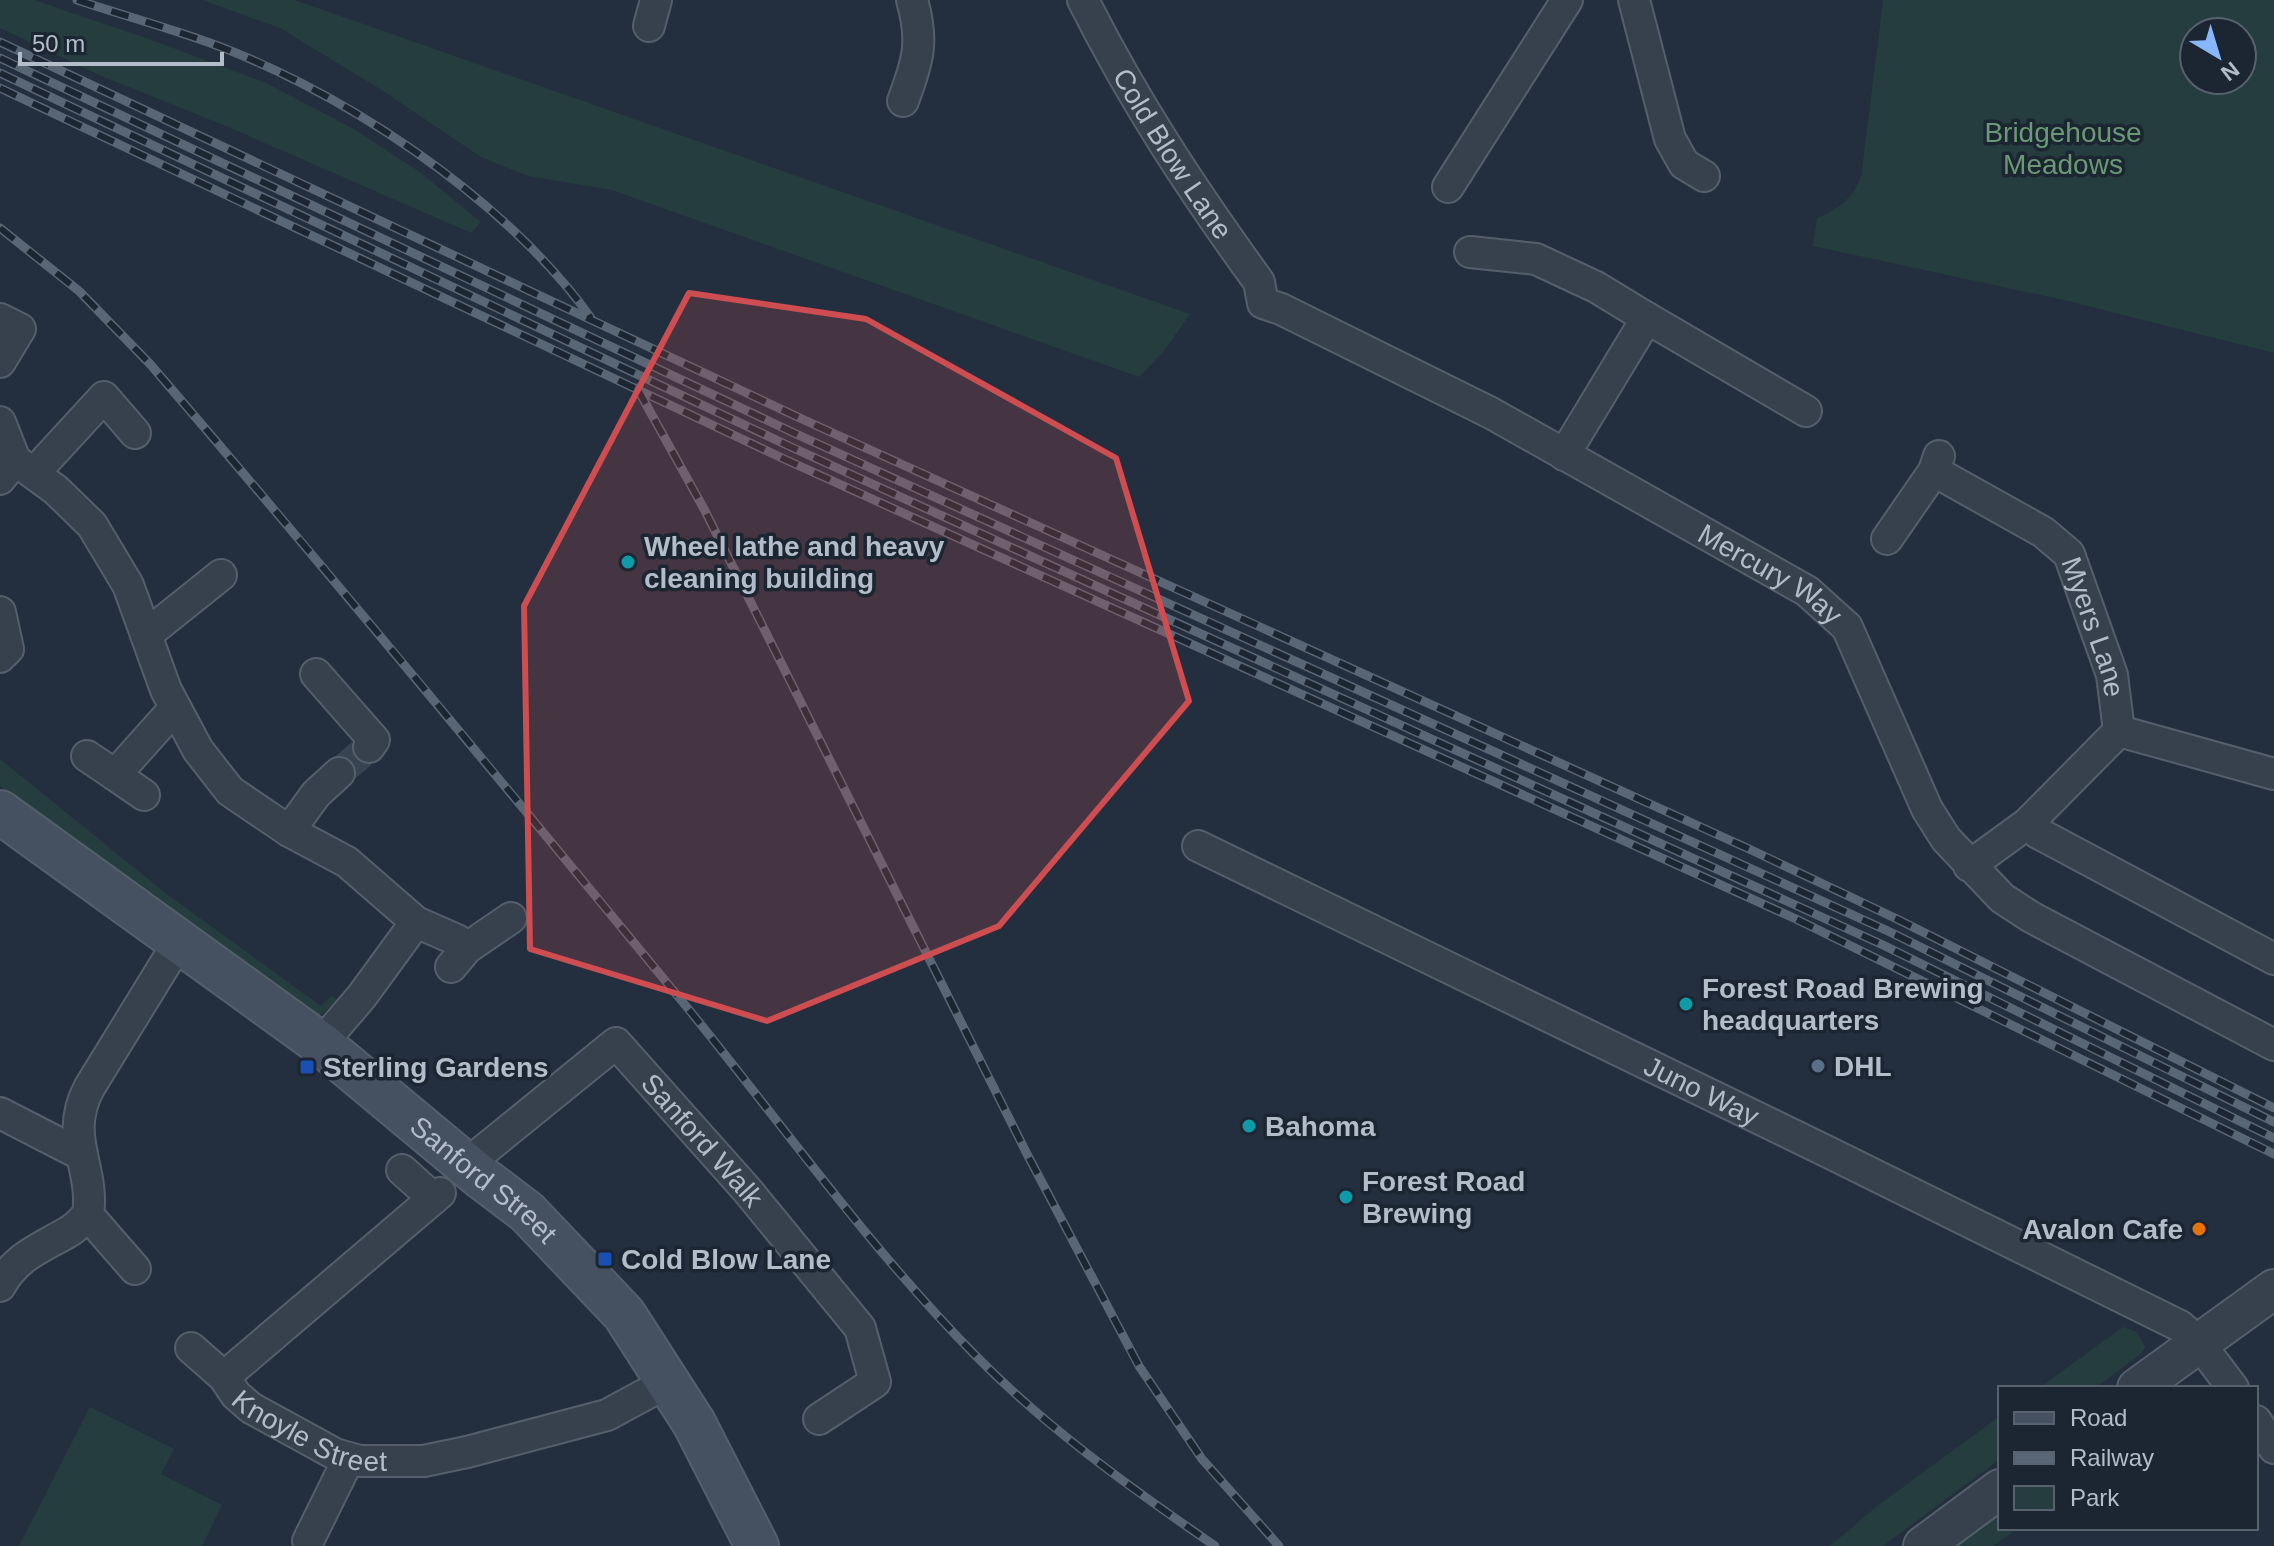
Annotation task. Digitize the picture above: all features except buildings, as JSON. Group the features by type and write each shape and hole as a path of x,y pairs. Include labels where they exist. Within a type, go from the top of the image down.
{"main road":[{"name":"Sanford Street","path":"0,812 321,1044 447,1185 527,1212 624,1314 694,1423 757,1546"}],"street":[{"path":"903,101 917,65 920,29 912,0"},
{"name":"Cold Blow Lane","path":"1083,0 1117,69 1175,163 1259,282 1263,303"},
{"path":"1448,187 1567,0"},
{"path":"1634,0 1670,139 1684,164 1704,176"},
{"path":"1470,252 1536,259 1596,287 1806,411"},
{"name":"Mercury Way","path":"1263,303 1435,383 1807,591 1847,627 1927,809 1946,839 1969,866 2002,898 2031,917 2274,1045"},
{"path":"1564,455 1647,318"},
{"path":"0,319 20,329 0,362"},
{"path":"12,465 104,397 135,433"},
{"path":"0,422 12,465 92,525 128,585 175,708 198,750 230,791 289,831 347,862 416,922 458,952 511,918"},
{"name":"Myers Lane","path":"1887,539 1936,463 2043,532 2069,554 2112,675 2119,731"},
{"path":"146,635 221,575"},
{"path":"0,612 8,649 0,657"},
{"path":"316,674 374,740 369,747"},
{"path":"115,775 175,708"},
{"name":"Myers Lane","path":"1969,866 2028,823 2119,731"},
{"name":"Myers Lane","path":"2119,731 2274,774"},
{"path":"87,756 144,795"},
{"path":"289,831 316,794 339,773"},
{"path":"2028,823 2038,833 2274,959"},
{"name":"Juno Way","path":"1198,846 2180,1326 2199,1343 2231,1386"},
{"path":"321,1044 362,996 416,922"},
{"path":"135,1269 88,1215 89,1197 77,1130 80,1105 180,940"},
{"name":"Sanford Walk","path":"447,1185 616,1043 747,1190 860,1328 875,1382 819,1419"},
{"path":"0,1113 82,1155"},
{"path":"402,1170 447,1185"},
{"name":"Knoyle Street","path":"447,1185 224,1377 236,1395 251,1408 348,1460 411,1462 435,1460 607,1415 668,1382"},
{"path":"0,1286 14,1264 38,1247 69,1232 88,1215"},
{"path":"2140,1386 2274,1289"},
{"path":"191,1348 224,1377"},
{"path":"2258,1424 2274,1448"},
{"path":"309,1544 348,1460"},
{"path":"1923,1546 1998,1490"}],"highlighted area":[{"path":"689,293 866,319 1116,458 1189,701 999,926 767,1021 530,949 524,606"}],"green space":[{"path":"0,0 34,0 266,83 352,128 417,170 481,222 471,233 233,129 99,75 0,28"},
{"path":"202,0 295,0 1190,314 1164,351 1139,377 612,190 528,176 481,157 380,89 280,28"},
{"name":"Bridgehouse Meadows","path":"1883,0 2274,0 2274,353 2068,301 1813,246 1817,218 1844,202 1861,176"},
{"path":"0,759 168,895 321,1006 332,996 337,1000 319,1017 307,1012 0,786"},
{"path":"2123,1327 2137,1332 2145,1347 2141,1354 2098,1386 2042,1386"},
{"path":"90,1407 174,1449 161,1474 222,1505 202,1546 19,1546"},
{"path":"1998,1417 1998,1460 1883,1546 1830,1546 1876,1507"},
{"path":"1998,1515 1998,1530 2015,1530 1993,1546 1957,1546"}],"tunnel":[{"path":"339,773 369,747"}],"railway":[{"path":"77,0 193,37 247,58 303,84 358,115 464,188 555,273 591,318"},
{"path":"0,42 802,419 1747,848 1897,919 2274,1108"},
{"path":"0,58 794,433 1890,932 2274,1122"},
{"path":"0,73 789,446 1883,945 2274,1138"},
{"path":"0,88 782,458 1796,919 2274,1154"},
{"path":"0,228 79,291 150,364 489,767 690,1011 864,1231 938,1316 1032,1409 1122,1480 1215,1546"},
{"path":"637,388 704,509 1027,1154 1139,1366 1202,1459 1279,1546"}],"place":[{"name":"Wheel lathe and heavy cleaning building","path":"628,562"},
{"name":"Forest Road Brewing headquarters","path":"1686,1004"},
{"name":"DHL","path":"1818,1066"},
{"name":"Sterling Gardens","path":"307,1067"},
{"name":"Bahoma","path":"1249,1126"},
{"name":"Forest Road Brewing","path":"1346,1197"},
{"name":"Avalon Cafe","path":"2199,1229"},
{"name":"Cold Blow Lane","path":"605,1259"}]}
